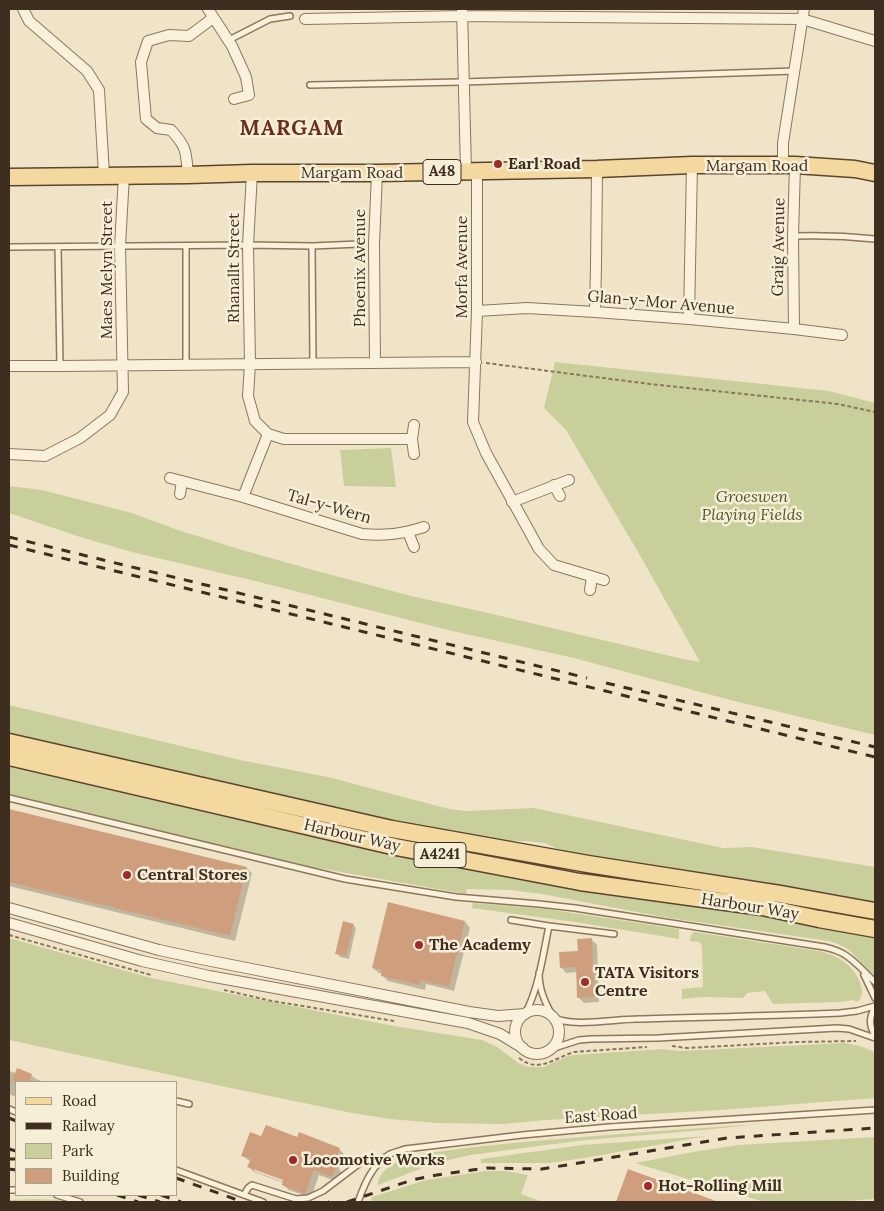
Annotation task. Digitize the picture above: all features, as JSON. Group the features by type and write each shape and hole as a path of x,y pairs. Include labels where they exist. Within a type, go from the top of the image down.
{"main road":[{"name":"Margam Road","path":"9,177 377,173 597,169 692,165 789,165 855,169 875,173"},
{"name":"Harbour Way","path":"9,742 392,829 588,864 875,911"},
{"name":"Harbour Way","path":"9,757 396,847 580,882 762,907 875,929"}],"street":[{"path":"22,9 30,22 87,71 99,90 104,175"},
{"path":"462,12 463,82 471,171"},
{"path":"305,19 462,12 803,14 875,41"},
{"path":"188,175 186,153 181,141 170,130 157,128 146,120 141,62 148,41 169,35 189,36 211,13 246,77 249,95 234,99"},
{"name":"Graig Avenue","path":"794,329 793,236 789,165 783,143 803,14"},
{"path":"689,319 692,165"},
{"path":"595,312 597,169"},
{"name":"Morfa Avenue","path":"471,171 476,311 473,422 486,453 539,549 554,565 604,580"},
{"name":"Rhanallt Street","path":"250,364 248,245 252,173"},
{"name":"Phoenix Avenue","path":"375,363 374,244 377,173"},
{"name":"Maes Melyn Street","path":"9,454 45,456 80,438 110,415 123,392 120,246 124,176"},
{"name":"Glan-y-Mor Avenue","path":"476,311 527,308 595,312 689,319 842,335"},
{"path":"9,366 476,362"},
{"path":"250,364 248,396 255,421 268,434 284,439 412,439"},
{"path":"414,425 412,439 414,454"},
{"path":"243,497 268,434"},
{"name":"Tal-y-Wern","path":"170,478 243,497 362,534 381,536 408,532 424,527"},
{"path":"512,502 569,480"},
{"path":"180,494 182,481"},
{"path":"554,485 560,496"},
{"path":"408,532 414,547"},
{"path":"590,590 592,576"},
{"path":"9,908 159,950 196,958 468,1012 498,1016 525,1014"},
{"path":"9,923 142,961 209,976 468,1023 500,1034 528,1052 546,1052 557,1041 558,1026 553,1017 543,1011 531,1011 520,1018 517,1024 516,1037 523,1048"}],"lane":[{"path":"228,41 270,19 290,16"},
{"path":"310,85 794,71"},
{"path":"793,236 825,235 875,239"},
{"path":"9,247 312,246 359,244"},
{"path":"186,246 186,364"},
{"path":"312,246 313,364"},
{"path":"58,247 60,366"},
{"path":"9,798 346,879 456,896 575,908 830,948 848,957 875,982"},
{"path":"511,920 614,934"},
{"path":"525,1014 539,973 549,926"},
{"path":"860,968 875,998"},
{"path":"539,973 542,995 553,1017 561,1021 805,1015 857,1011 875,1007"},
{"path":"875,1007 870,1023 875,1036"},
{"path":"551,1049 579,1040 591,1039 658,1038 837,1028 875,1036"},
{"path":"178,1101 190,1104"},
{"name":"East Road","path":"358,1202 365,1183 379,1162 392,1153 405,1149 609,1127 875,1110"},
{"path":"244,1195 252,1185 296,1199 308,1198 323,1191 364,1160 372,1158 379,1162"},
{"path":"178,1171 263,1202"},
{"path":"59,1196 80,1202"}],"path":[{"path":"476,362 650,384 838,404 875,412"}],"green space":[{"name":"Groeswen Playing Fields","path":"555,362 829,391 875,403 875,735 730,700 574,658 452,631 132,552 9,513 9,486 42,490 132,513 242,550 415,597 700,662 566,430 544,408"},
{"path":"391,448 396,487 344,486 340,450"},
{"path":"9,705 240,760 328,777 449,809 466,811 534,808 723,848 752,847 875,867 875,905 564,852 545,843 498,841 447,832 215,782 83,749 9,733"},
{"path":"9,767 286,831 427,861 820,926 875,938 875,976 848,949 829,941 663,917 542,894 510,890 467,889 466,894 307,866 9,794"},
{"path":"473,903 546,909 679,929 679,939 472,908"},
{"path":"694,932 819,951 832,955 854,971 862,988 861,997 858,1002 853,1000 773,1004 765,991 747,993 743,998 702,997 682,999 682,989 703,987 702,946 699,942 690,941 691,935"},
{"path":"9,938 151,978 394,1026 482,1040 497,1047 520,1064 530,1067 544,1067 574,1055 662,1049 680,1051 844,1043 860,1046 875,1052 875,1098 503,1124 437,1123 390,1119 352,1113 9,1040"},
{"path":"761,1124 577,1141 470,1155 433,1164 378,1185 384,1171 393,1165 412,1156 429,1153 553,1139"},
{"path":"707,1136 549,1163 481,1163 481,1159 582,1145"},
{"path":"875,1137 875,1199 837,1202 764,1202 635,1163 739,1145"},
{"path":"486,1171 505,1171 528,1175 521,1194 543,1202 371,1202 372,1197 426,1180"},
{"path":"9,1200 59,1200 62,1202 9,1202"}],"building":[{"name":"Central Stores","path":"9,809 247,867 230,936 9,882"},
{"name":"The Academy","path":"388,902 465,921 449,987 421,980 420,985 381,976 382,970 372,968"},
{"path":"343,921 354,924 346,956 335,954"},
{"name":"TATA Visitors Centre","path":"592,938 594,997 577,998 576,967 560,968 559,952 578,951 577,939"},
{"path":"17,1068 32,1074 29,1081 12,1082"},
{"name":"Locomotive Works","path":"266,1125 297,1137 299,1132 340,1148 334,1164 337,1165 332,1177 314,1170 305,1194 282,1185 283,1180 247,1167 251,1159 241,1156 250,1132 261,1136"},
{"name":"Hot-Rolling Mill","path":"628,1169 716,1201 716,1202 616,1202"}],"railway":[{"path":"9,537 587,678"},
{"path":"9,545 875,757"},
{"path":"606,683 875,747"},
{"path":"9,1118 15,1121"},
{"path":"347,1202 412,1180 437,1175 487,1168 542,1169 727,1138 875,1128"},
{"path":"9,1149 15,1151"},
{"path":"9,1159 15,1159"},
{"path":"9,1169 15,1170"},
{"path":"178,1179 243,1202"},
{"path":"120,1196 138,1202"},
{"path":"141,1196 160,1202"},
{"path":"164,1196 181,1202"}],"place":[{"name":"Earl Road","path":"498,164"},
{"name":"Central Stores","path":"127,875"},
{"name":"The Academy","path":"419,945"},
{"name":"TATA Visitors Centre","path":"585,982"},
{"name":"Locomotive Works","path":"293,1160"},
{"name":"Hot-Rolling Mill","path":"648,1186"}],"district":[{"name":"MARGAM","path":"292,129"}]}
